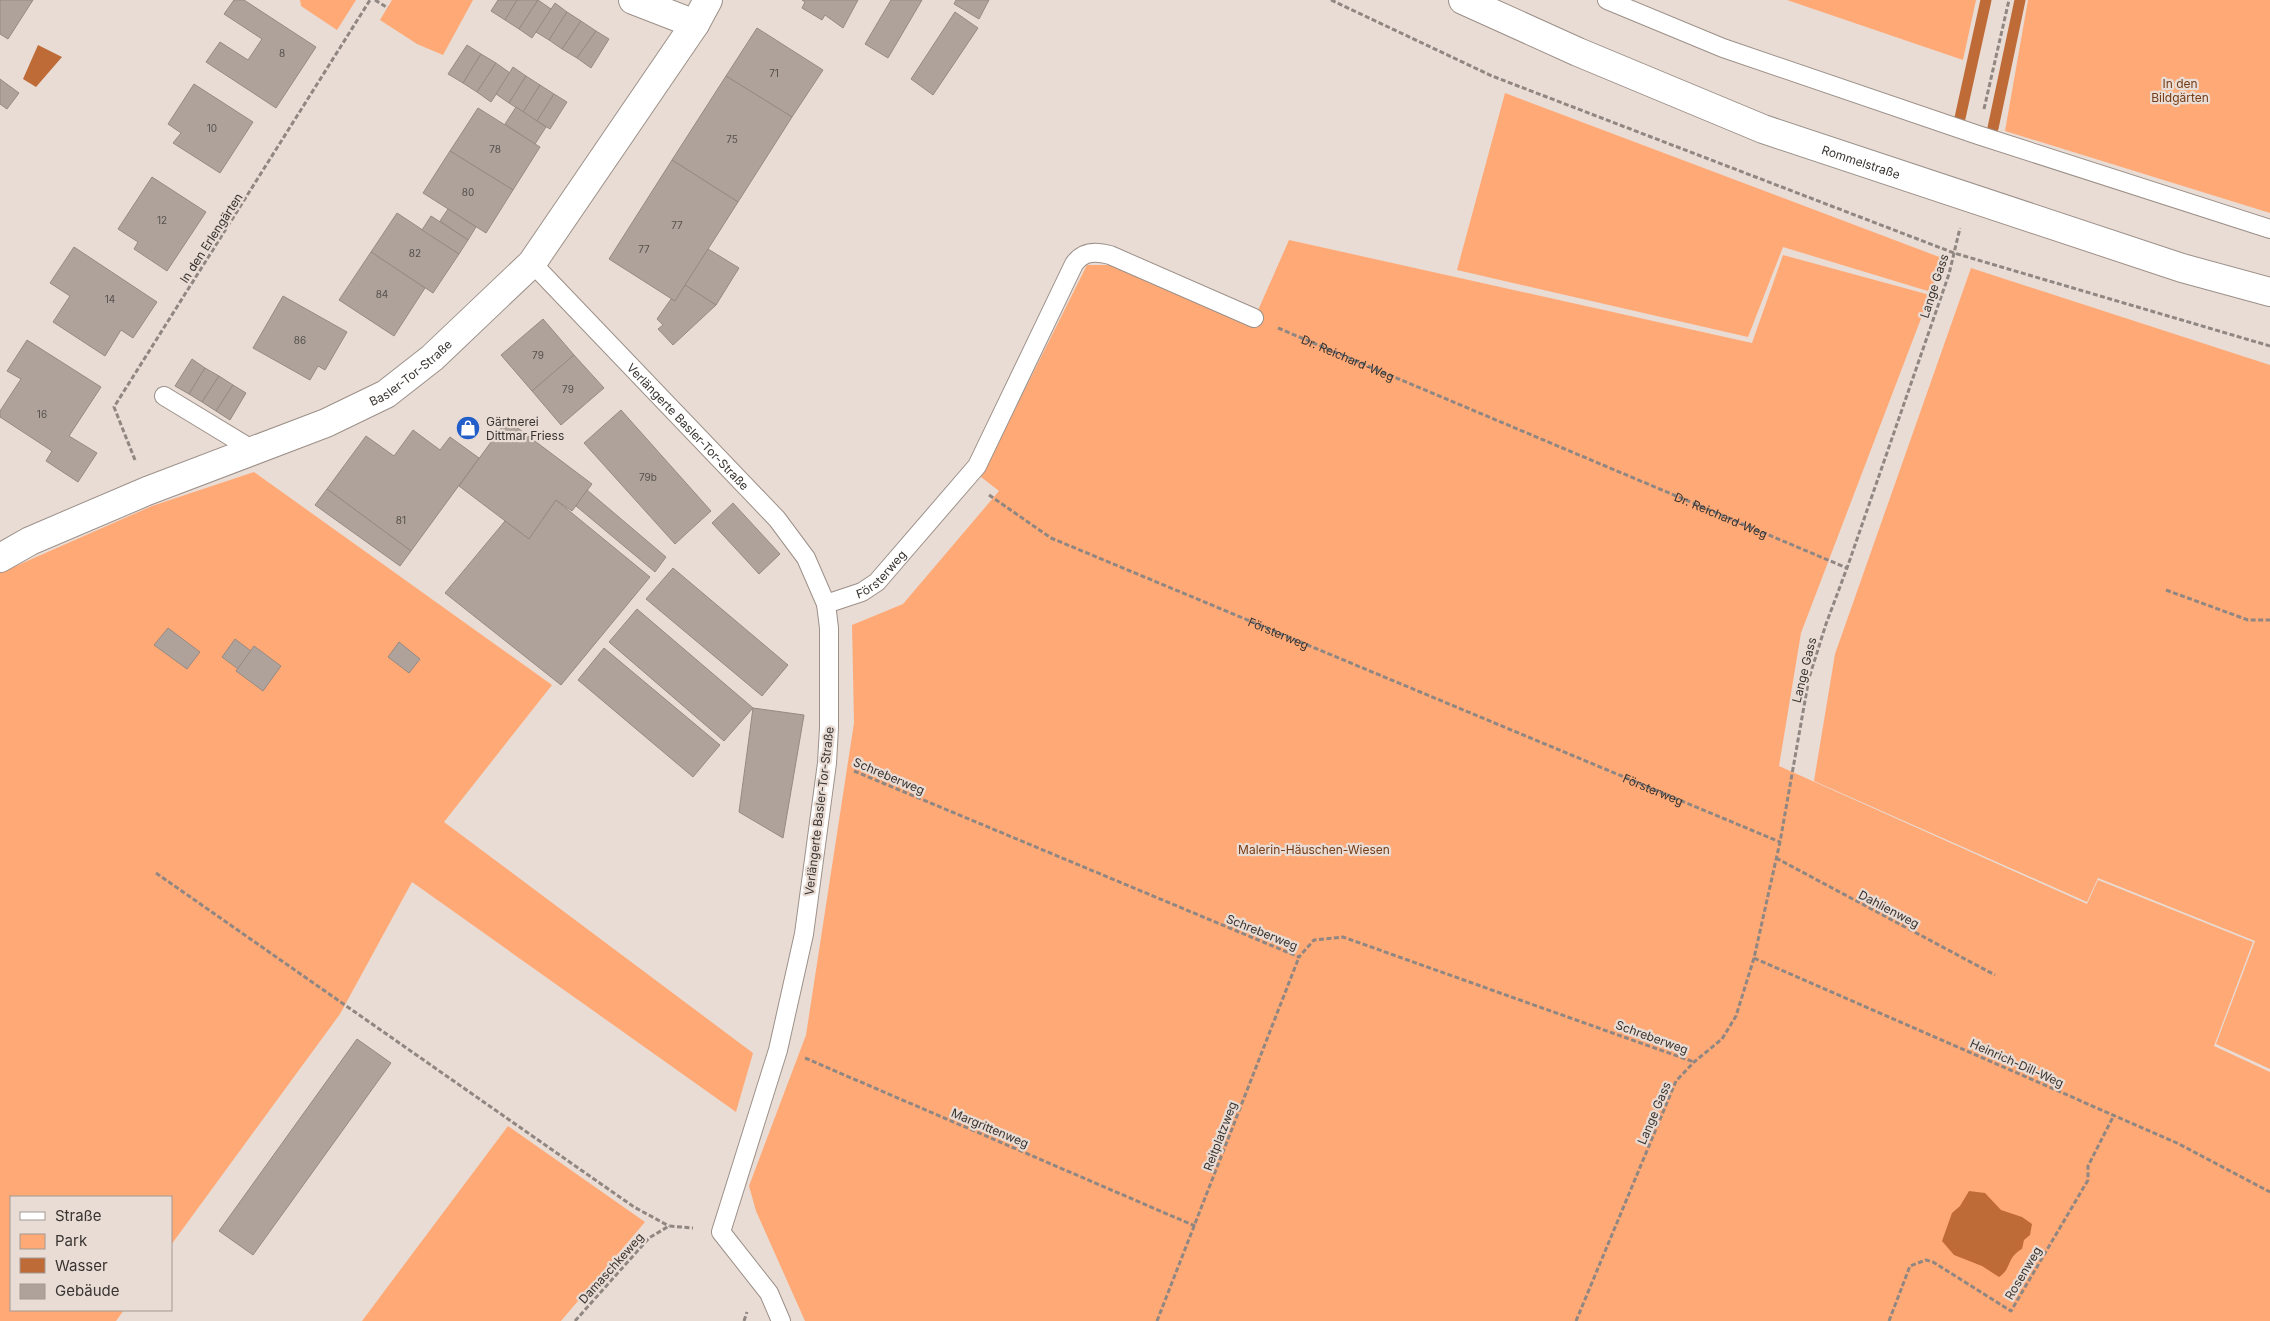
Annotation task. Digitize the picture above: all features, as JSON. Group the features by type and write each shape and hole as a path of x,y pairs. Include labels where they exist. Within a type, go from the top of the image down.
{"street":[{"path":"633,0 696,24"},
{"name":"Basler-Tor-Straße","path":"0,558 30,541 147,491 326,423 386,394 432,358 532,263 696,24 708,0"},
{"name":"Rommelstraße","path":"1463,0 1578,52 1763,129 2182,268 2270,292"}],"lane":[{"path":"1607,0 1723,48 1978,135 2270,229"},
{"path":"966,478 977,466 1074,264 1083,255 1100,252 1110,255 1254,318"},
{"name":"Verlängerte Basler-Tor-Straße","path":"532,263 777,519 806,558 826,604 829,637 827,764 804,934 778,1050 721,1232"},
{"path":"164,396 253,450"},
{"name":"Försterweg","path":"826,604 862,592 877,582 966,478"},
{"path":"721,1232 769,1293 781,1321"}],"path":[{"name":"In den Erlengärten","path":"147,491 114,407 370,0"},
{"path":"375,0 388,8"},
{"path":"1331,0 1492,76 1954,252 2270,346"},
{"path":"1978,135 2009,0"},
{"name":"Lange Gass","path":"1576,1321 1676,1081 1694,1062 1722,1039 1736,1016 1754,958 1780,842 1809,678 1954,252 1966,197"},
{"name":"Dr. Reichard-Weg","path":"1254,318 1847,568"},
{"name":"Försterweg","path":"966,478 1051,538 1780,842"},
{"path":"2166,590 2248,620 2270,620"},
{"name":"Schreberweg","path":"827,764 842,766 1299,957 1314,940 1343,937 1694,1062"},
{"name":"Dahlienweg","path":"1776,858 1995,975"},
{"path":"156,873 634,1207 669,1226 721,1232"},
{"name":"Reitplatzweg","path":"1157,1321 1299,957"},
{"name":"Heinrich-Dill-Weg","path":"1754,958 2177,1143 2270,1192"},
{"name":"Margrittenweg","path":"778,1050 809,1060 1195,1226"},
{"name":"Rosenweg","path":"1889,1321 1910,1266 1926,1260 1933,1262 2011,1311 2088,1180 2088,1166 2114,1115"},
{"name":"Damaschkeweg","path":"575,1321 649,1238 669,1226"}],"green space":[{"path":"300,0 356,0 337,30 301,6"},
{"path":"392,0 473,0 443,55 417,44 380,20"},
{"path":"1787,0 1976,0 1963,60"},
{"name":"In den Bildgärten","path":"2028,0 2270,0 2270,213 2005,131"},
{"path":"1505,93 1942,258 1931,292 1783,247 1748,337 1457,270"},
{"name":"Malerin-Häuschen-Wiesen","path":"1289,240 1752,343 1783,255 1930,295 1801,633 1779,766 2087,904 2098,880 2253,942 2214,1046 2270,1072 2270,1321 805,1321 756,1211 749,1186 806,1035 854,723 852,625 903,604 999,491 981,477 1087,265 1114,265 1252,324"},
{"path":"1971,268 2270,365 2270,1069 2216,1044 2255,941 2098,878 2087,902 1814,781 1835,654"},
{"path":"254,472 552,685 444,822 753,1053 736,1112 412,882 340,1014 172,1244 172,1196 10,1196 10,1311 123,1311 116,1321 0,1321 0,573 152,506"},
{"path":"508,1126 645,1222 561,1321 362,1321"}],"water":[{"path":"38,45 62,57 36,87 23,79"},
{"path":"1969,1191 1985,1193 2001,1210 2022,1217 2032,1224 2030,1235 2024,1240 2022,1249 2013,1256 2006,1271 1999,1277 1982,1266 1954,1255 1942,1241 1952,1213 1960,1206"}],"building":[{"path":"0,0 33,0 8,39 0,34"},
{"path":"234,0 244,0 316,47 276,108 206,62 220,42 248,60 262,39 224,14"},
{"path":"498,0 517,0 505,20 491,11"},
{"path":"517,0 538,0 519,29 505,20"},
{"path":"538,0 551,9 532,38 519,29"},
{"path":"802,0 858,0 843,28 825,15 822,20 802,8 805,2"},
{"path":"891,0 922,0 888,58 865,44"},
{"path":"956,0 989,0 979,19 954,4"},
{"path":"555,3 567,12 549,40 536,32"},
{"path":"567,12 581,21 562,49 549,40"},
{"path":"955,12 978,28 933,95 911,79"},
{"path":"581,21 596,31 577,58 562,49"},
{"path":"757,28 823,70 792,117 726,76"},
{"path":"596,31 609,39 591,68 577,58"},
{"path":"467,45 481,54 463,83 448,74"},
{"path":"481,54 496,63 477,92 463,83"},
{"path":"496,63 510,73 491,102 477,92"},
{"path":"513,67 526,76 509,103 496,94"},
{"path":"526,76 540,85 523,112 509,103"},
{"path":"726,76 792,117 738,202 672,160"},
{"path":"0,79 19,93 7,109 0,104"},
{"path":"194,84 253,122 220,173 173,143 181,133 168,124"},
{"path":"540,85 554,94 537,121 523,112"},
{"path":"554,94 567,102 550,129 537,121"},
{"path":"516,107 546,127 535,144 505,124"},
{"path":"478,108 540,147 513,190 450,151"},
{"path":"450,151 513,190 486,233 423,193"},
{"path":"672,160 738,202 675,301 609,259"},
{"path":"152,177 206,212 167,271 134,249 138,242 118,229"},
{"path":"448,209 476,227 468,240 440,221"},
{"path":"397,213 459,254 433,293 371,252"},
{"path":"431,216 468,240 459,254 422,230"},
{"path":"74,247 157,302 133,338 121,330 105,356 53,322 70,296 50,283"},
{"path":"708,249 739,268 716,305 685,285"},
{"path":"371,252 425,288 394,336 339,300"},
{"path":"685,285 716,305 673,345 658,329 663,325 657,319 671,299 675,301"},
{"path":"283,296 347,332 325,370 318,366 310,380 253,348"},
{"path":"543,319 574,355 532,391 501,355"},
{"path":"27,340 101,387 69,436 97,453 78,482 46,461 52,451 0,417 0,411 21,379 7,371"},
{"path":"574,355 604,388 561,425 532,391"},
{"path":"192,359 205,368 189,394 175,386"},
{"path":"205,368 219,376 202,402 189,394"},
{"path":"219,376 233,385 216,411 202,402"},
{"path":"233,385 246,393 230,420 216,411"},
{"path":"621,410 711,511 675,544 584,443"},
{"path":"507,420 592,484 572,511 556,500 529,539 459,486"},
{"path":"413,430 440,450 450,437 479,458 411,551 327,489 366,436 394,456"},
{"path":"327,489 411,551 400,566 315,505"},
{"path":"587,490 666,557 655,572 576,506"},
{"path":"556,500 650,577 561,685 445,593 505,521 529,539"},
{"path":"733,503 780,554 759,574 712,523"},
{"path":"673,568 788,665 762,696 646,599"},
{"path":"637,609 753,708 724,741 609,642"},
{"path":"168,628 200,652 187,669 154,645"},
{"path":"235,639 251,651 238,669 222,657"},
{"path":"399,642 420,659 409,673 388,657"},
{"path":"254,646 281,666 263,691 236,671"},
{"path":"604,648 720,745 693,777 578,680"},
{"path":"753,708 804,715 783,838 739,812"},
{"path":"357,1039 391,1063 253,1255 219,1231"}],"waterway":[{"path":"1960,118 1986,0"},
{"path":"1993,128 2020,0"}],"place":[{"name":"Gärtnerei Dittmar Friess","path":"468,428"}]}
